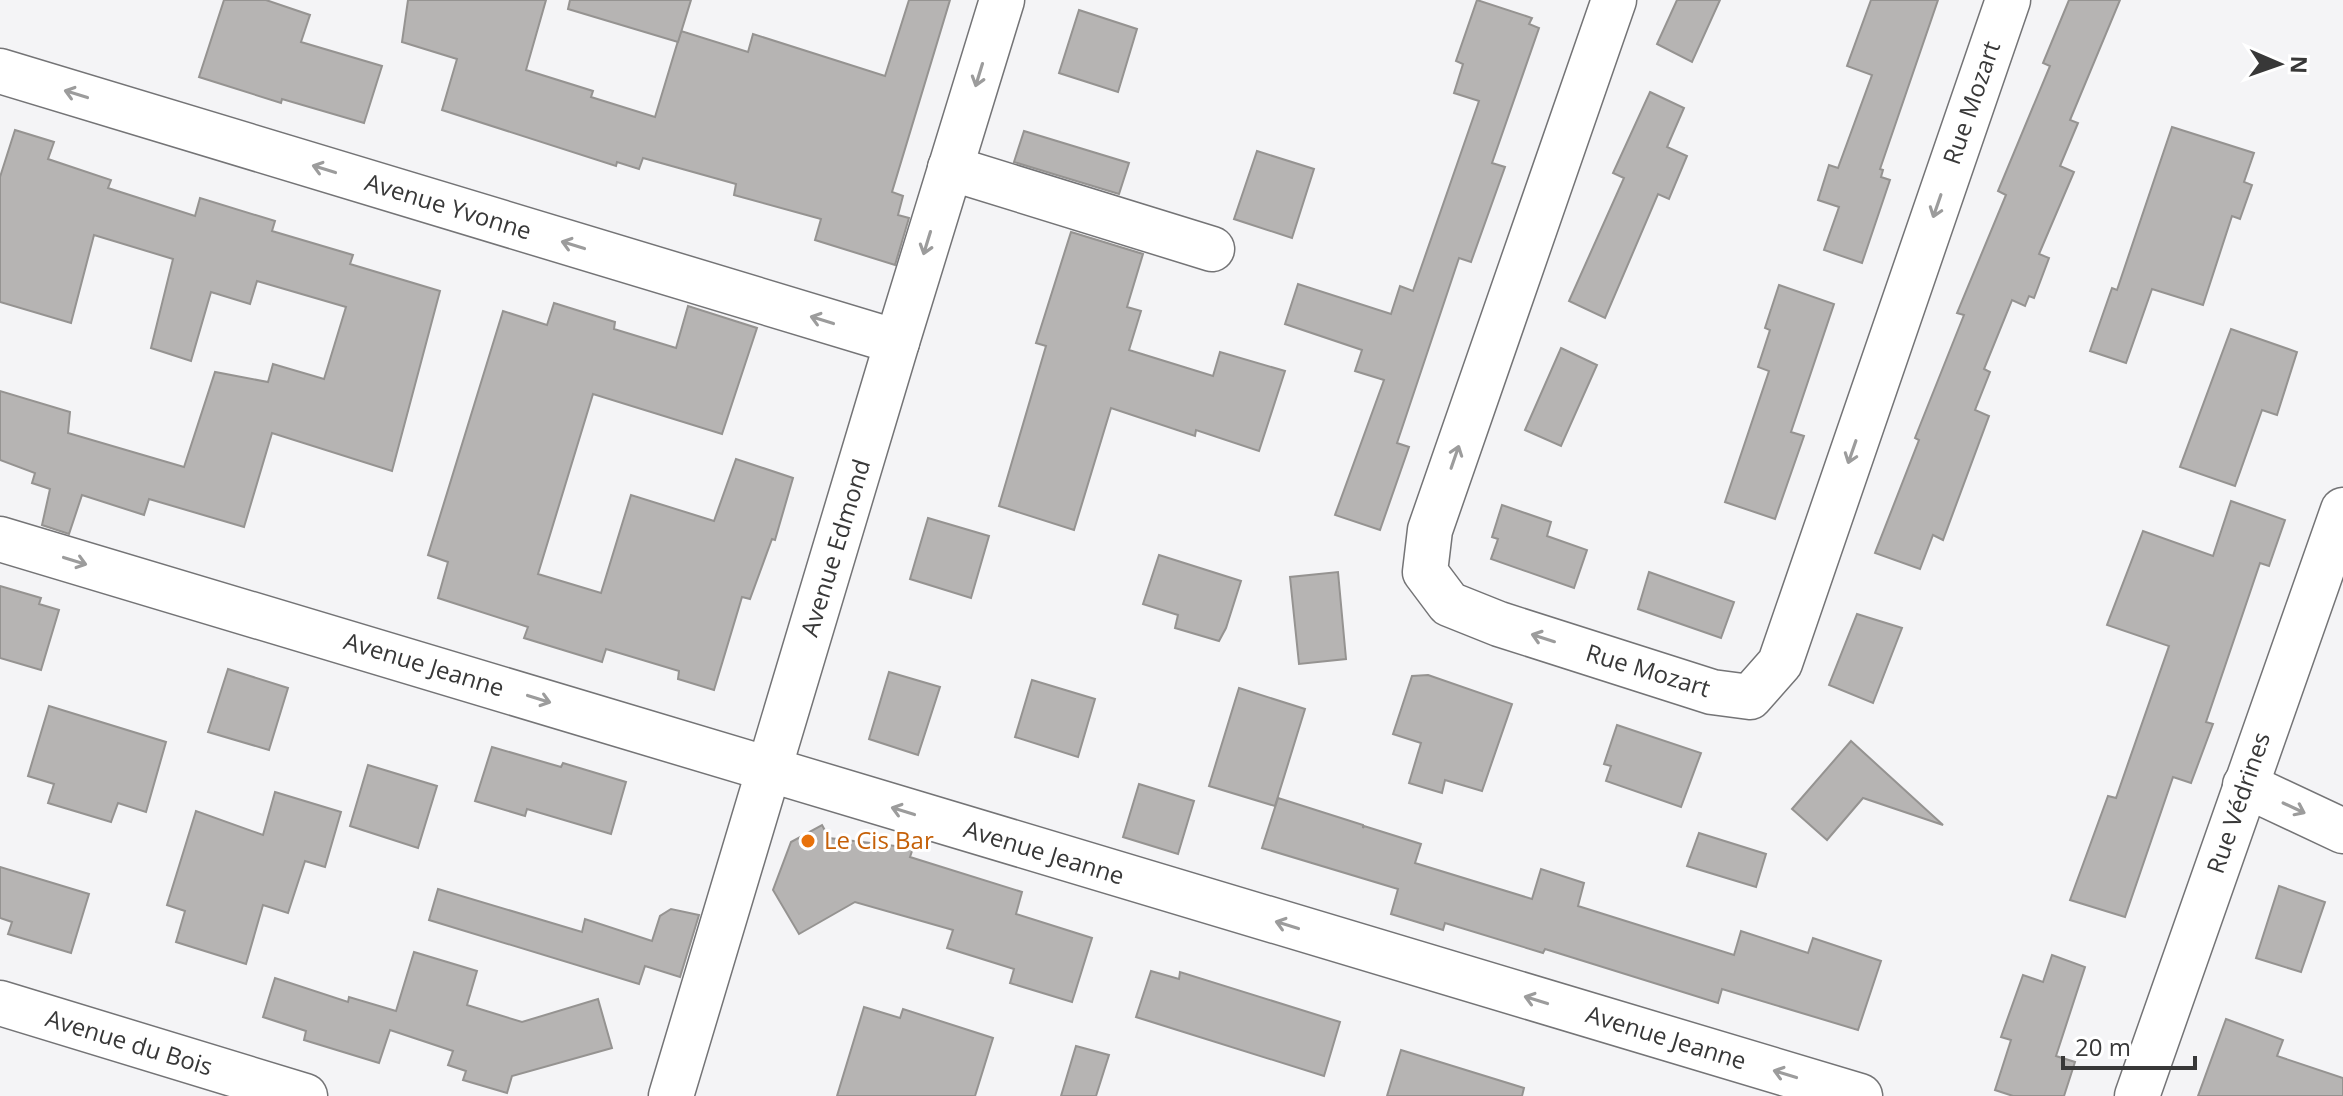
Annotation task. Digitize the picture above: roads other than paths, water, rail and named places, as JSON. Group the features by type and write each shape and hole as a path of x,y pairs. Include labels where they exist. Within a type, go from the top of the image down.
{"street":[{"name":"Avenue Edmond","path":"671,1096 1002,0"},
{"name":"Rue Mozart","path":"1614,0 1430,530 1425,572 1449,604 1499,624 1712,692 1750,697 1780,663 2008,0"},
{"name":"Avenue Yvonne","path":"0,71 897,342"},
{"path":"950,168 1212,249"},
{"name":"Rue Védrines","path":"2137,1096 2343,510"},
{"name":"Avenue Jeanne","path":"0,539 1860,1096"},
{"path":"2245,785 2343,831"},
{"name":"Avenue du Bois","path":"0,1003 305,1096"}],"place":[{"name":"Le Cis Bar","path":"808,841"}]}
